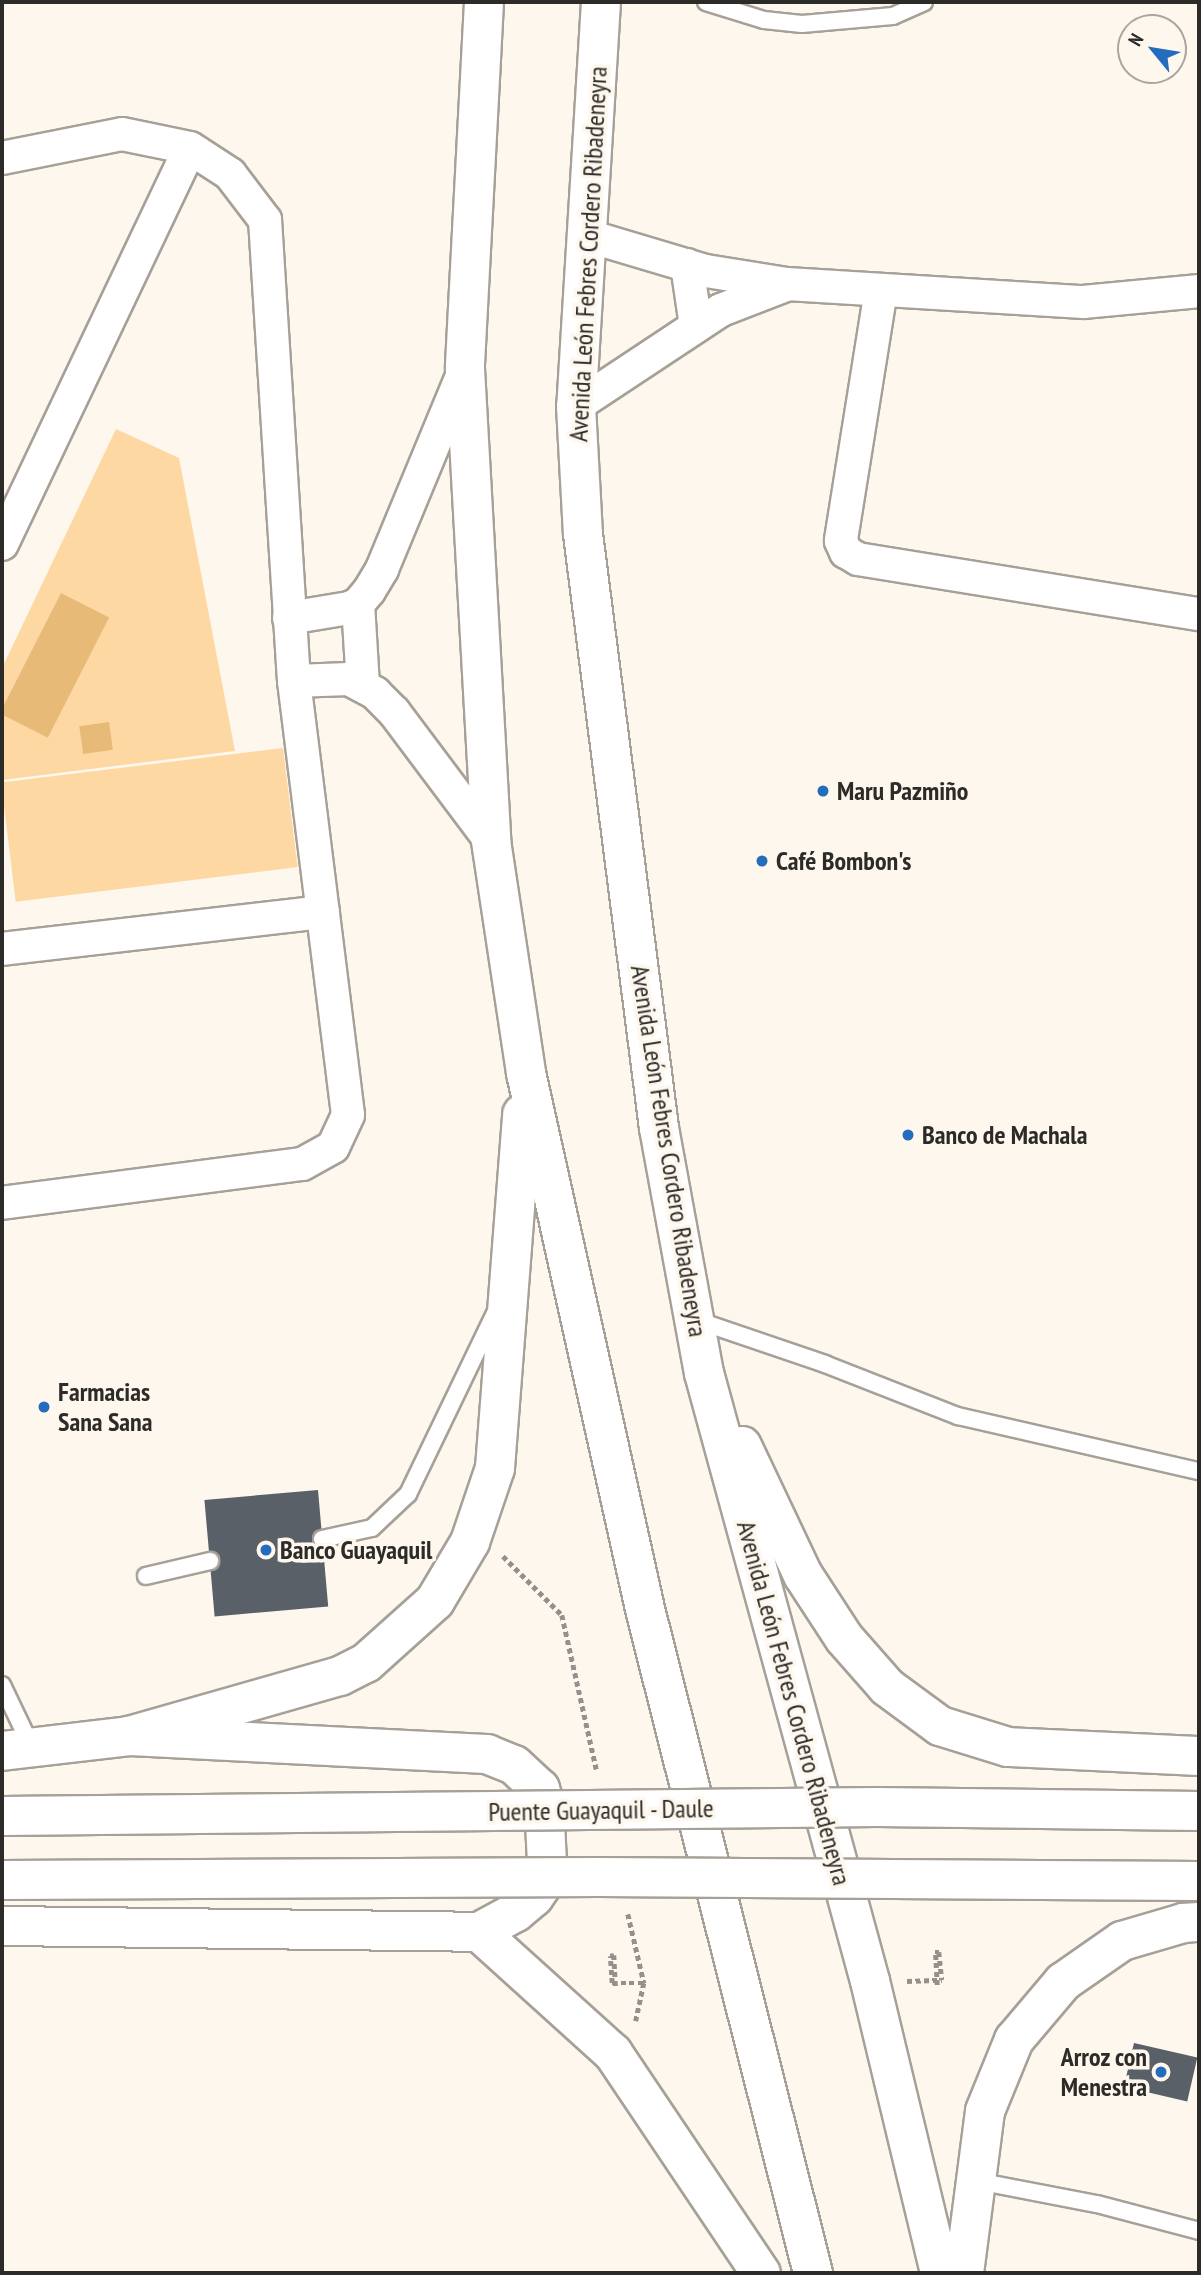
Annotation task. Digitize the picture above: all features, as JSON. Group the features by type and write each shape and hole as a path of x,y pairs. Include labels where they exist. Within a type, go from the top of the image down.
{"main road":[{"path":"484,2 465,369 491,841 526,1073 649,1628 813,2273"},
{"name":"Avenida León Febres Cordero Ribadeneyra","path":"601,2 576,406 583,534 659,1128 704,1373 866,1968 940,2273"},
{"path":"17,1749 129,1736 340,1676 366,1663 435,1601 470,1542 495,1468 526,1073"},
{"path":"704,1373 803,1575 844,1638 887,1688 940,1726 1008,1747 1192,1756"},
{"path":"2,1926 479,1932 534,1897 542,1885 547,1863 544,1802 540,1789 514,1765 487,1754 129,1736"},
{"name":"Puente Guayaquil - Daule","path":"2,1816 877,1807 1199,1811"},
{"path":"2,1880 599,1877 1199,1881"},
{"path":"964,2273 985,2111 1014,2040 1063,1982 1102,1954 1122,1941 1191,1923"},
{"path":"479,1932 613,2053 761,2273"}],"street":[{"path":"2,158 122,134 190,148 230,174 265,220 294,681 348,1115 333,1147 302,1164 2,1203"},
{"path":"2,544 190,148"},
{"path":"585,234 687,265 787,284 1083,302 1199,291"},
{"path":"687,265 696,326"},
{"path":"576,406 721,310 787,284"},
{"path":"881,290 841,541 846,552 858,559 1199,614"},
{"path":"289,618 341,610 358,604 382,569 465,369"},
{"path":"358,604 363,685"},
{"path":"294,681 349,680 363,685 394,712 491,841"},
{"path":"2,949 323,912"}],"lane":[{"path":"706,2 764,20 802,24 892,16 924,2"},
{"path":"322,1539 372,1528 408,1494 510,1283"},
{"path":"696,1320 958,1416 1199,1471"},
{"path":"146,1576 210,1561"},
{"path":"2,1685 17,1749"},
{"path":"974,2180 1097,2204 1199,2231"}],"path":[{"path":"934,1952 939,1952 939,1983 934,1952"},
{"path":"614,1955 614,1986 610,1956 614,1955"},
{"path":"614,1986 644,1983"}],"shaded area":[{"path":"116,429 179,458 235,751 2,780 2,668"},
{"path":"61,593 109,618 48,738 2,714 2,709"},
{"path":"109,722 113,750 83,754 79,726"},
{"path":"283,748 298,867 16,902 2,783"}],"building":[{"name":"Banco Guayaquil","path":"318,1490 328,1607 215,1616 204,1500"},
{"name":"Arroz con Menestra","path":"1134,2043 1197,2058 1187,2101 1124,2087"}],"place":[{"name":"Maru Pazmiño","path":"823,791"},
{"name":"Café Bombon's","path":"762,861"},
{"name":"Banco de Machala","path":"908,1135"},
{"name":"Farmacias Sana Sana","path":"44,1407"},
{"name":"Banco Guayaquil","path":"266,1550"},
{"name":"Arroz con Menestra","path":"1161,2072"}]}
